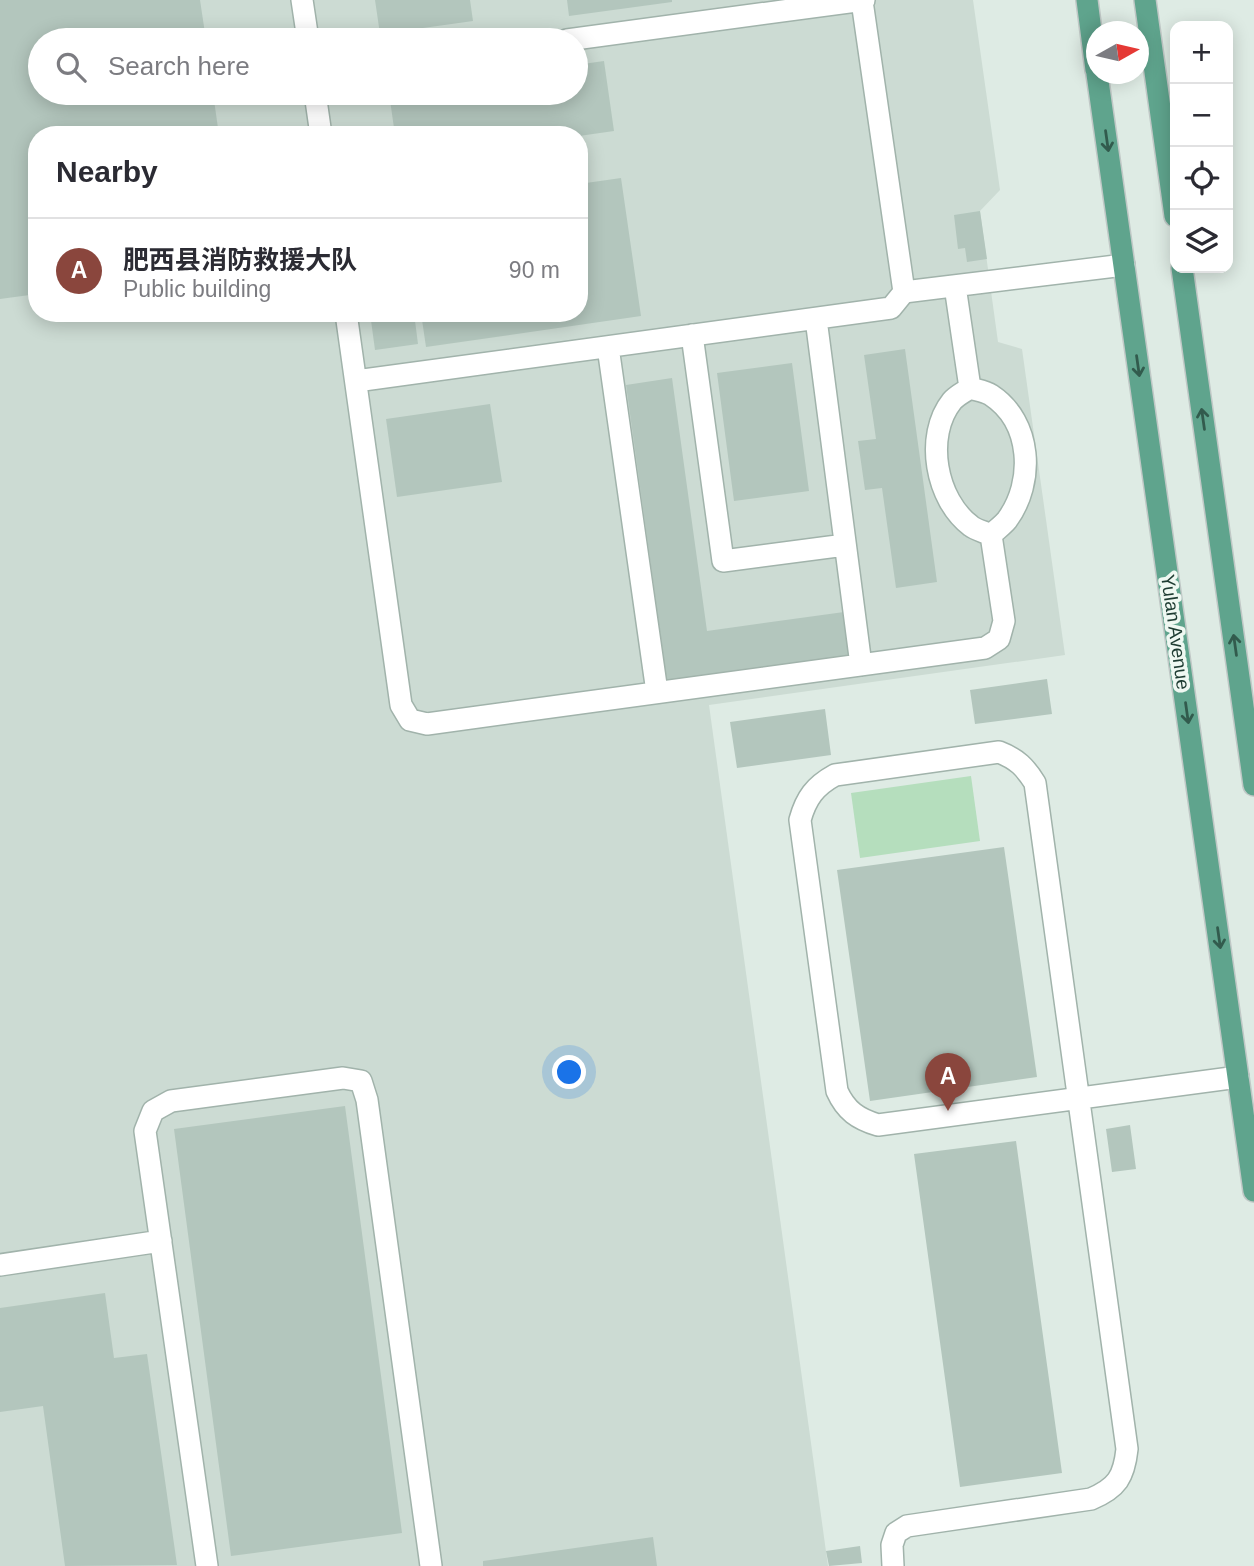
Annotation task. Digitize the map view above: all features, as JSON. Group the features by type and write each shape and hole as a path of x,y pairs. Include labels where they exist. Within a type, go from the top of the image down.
{"main road":[{"name":"Yulan Avenue","path":"1087,0 1090,21"},
{"path":"1145,0 1174,210"},
{"name":"Yulan Avenue","path":"1099,84 1254,1191"},
{"path":"1183,273 1254,785"}],"lane":[{"path":"302,0 306,28"},
{"path":"588,37 863,0 904,292"},
{"path":"317,105 320,126"},
{"path":"356,381 891,308 904,292 1124,265"},
{"path":"955,286 970,388"},
{"path":"816,319 861,665"},
{"path":"347,322 401,705 410,720 427,724 985,648 999,639 1004,621 991,535"},
{"path":"692,335 723,561 845,545"},
{"path":"608,346 657,692"},
{"path":"970,388 990,394 1006,410 1019,429 1027,453 1025,477 1017,500 1007,519 991,535"},
{"path":"970,388 953,400 942,420 937,443 938,467 944,490 956,510 972,527 991,535"},
{"path":"893,1566 892,1545 896,1533 907,1526 1091,1499 1105,1493 1117,1483 1125,1467 1127,1449 1078,1099 1035,783 1026,768 999,752 835,775 822,781 811,792 800,820 837,1091 843,1104 853,1115 878,1125 1078,1099 1238,1077"},
{"path":"207,1566 145,1131 153,1111 171,1101 343,1078 361,1082 367,1100 431,1566"},
{"path":"0,1265 161,1241"}],"shaded area":[{"path":"0,0 973,0 1000,190 980,211 998,342 1022,349 1065,655 709,705 828,1566 0,1566"}],"green space":[{"path":"971,776 980,841 860,858 851,793"}],"building":[{"path":"0,0 200,0 204,28 28,28 28,105 215,105 218,126 28,126 28,295 0,299"},
{"path":"375,0 470,0 473,21 423,28 379,28"},
{"path":"567,0 672,0 672,2 569,16"},
{"path":"604,61 614,131 588,135 588,126 394,126 391,105 588,105 588,63"},
{"path":"621,178 641,316 426,347 422,322 588,322 588,183"},
{"path":"980,211 987,259 967,262 965,248 958,249 954,215"},
{"path":"371,322 415,322 418,344 375,350"},
{"path":"905,349 937,582 896,588 882,488 865,490 858,441 876,439 864,355"},
{"path":"792,363 809,491 734,501 717,373"},
{"path":"672,378 707,631 844,612 850,657 667,682 626,385"},
{"path":"490,404 502,482 397,497 386,419"},
{"path":"1047,679 1052,714 975,724 970,690"},
{"path":"825,709 831,755 737,768 730,722"},
{"path":"1004,847 1037,1077 870,1101 837,870"},
{"path":"345,1106 402,1533 231,1556 174,1129"},
{"path":"1130,1125 1136,1169 1112,1172 1106,1129"},
{"path":"1016,1141 1062,1473 960,1487 914,1154"},
{"path":"105,1293 114,1358 147,1354 177,1565 65,1566 43,1406 0,1412 0,1308"},
{"path":"653,1537 657,1566 483,1566 483,1561"},
{"path":"860,1546 862,1563 829,1566 826,1551"}],"place":[{"name":"肥西县消防救援大队","path":"948,1111"}]}
